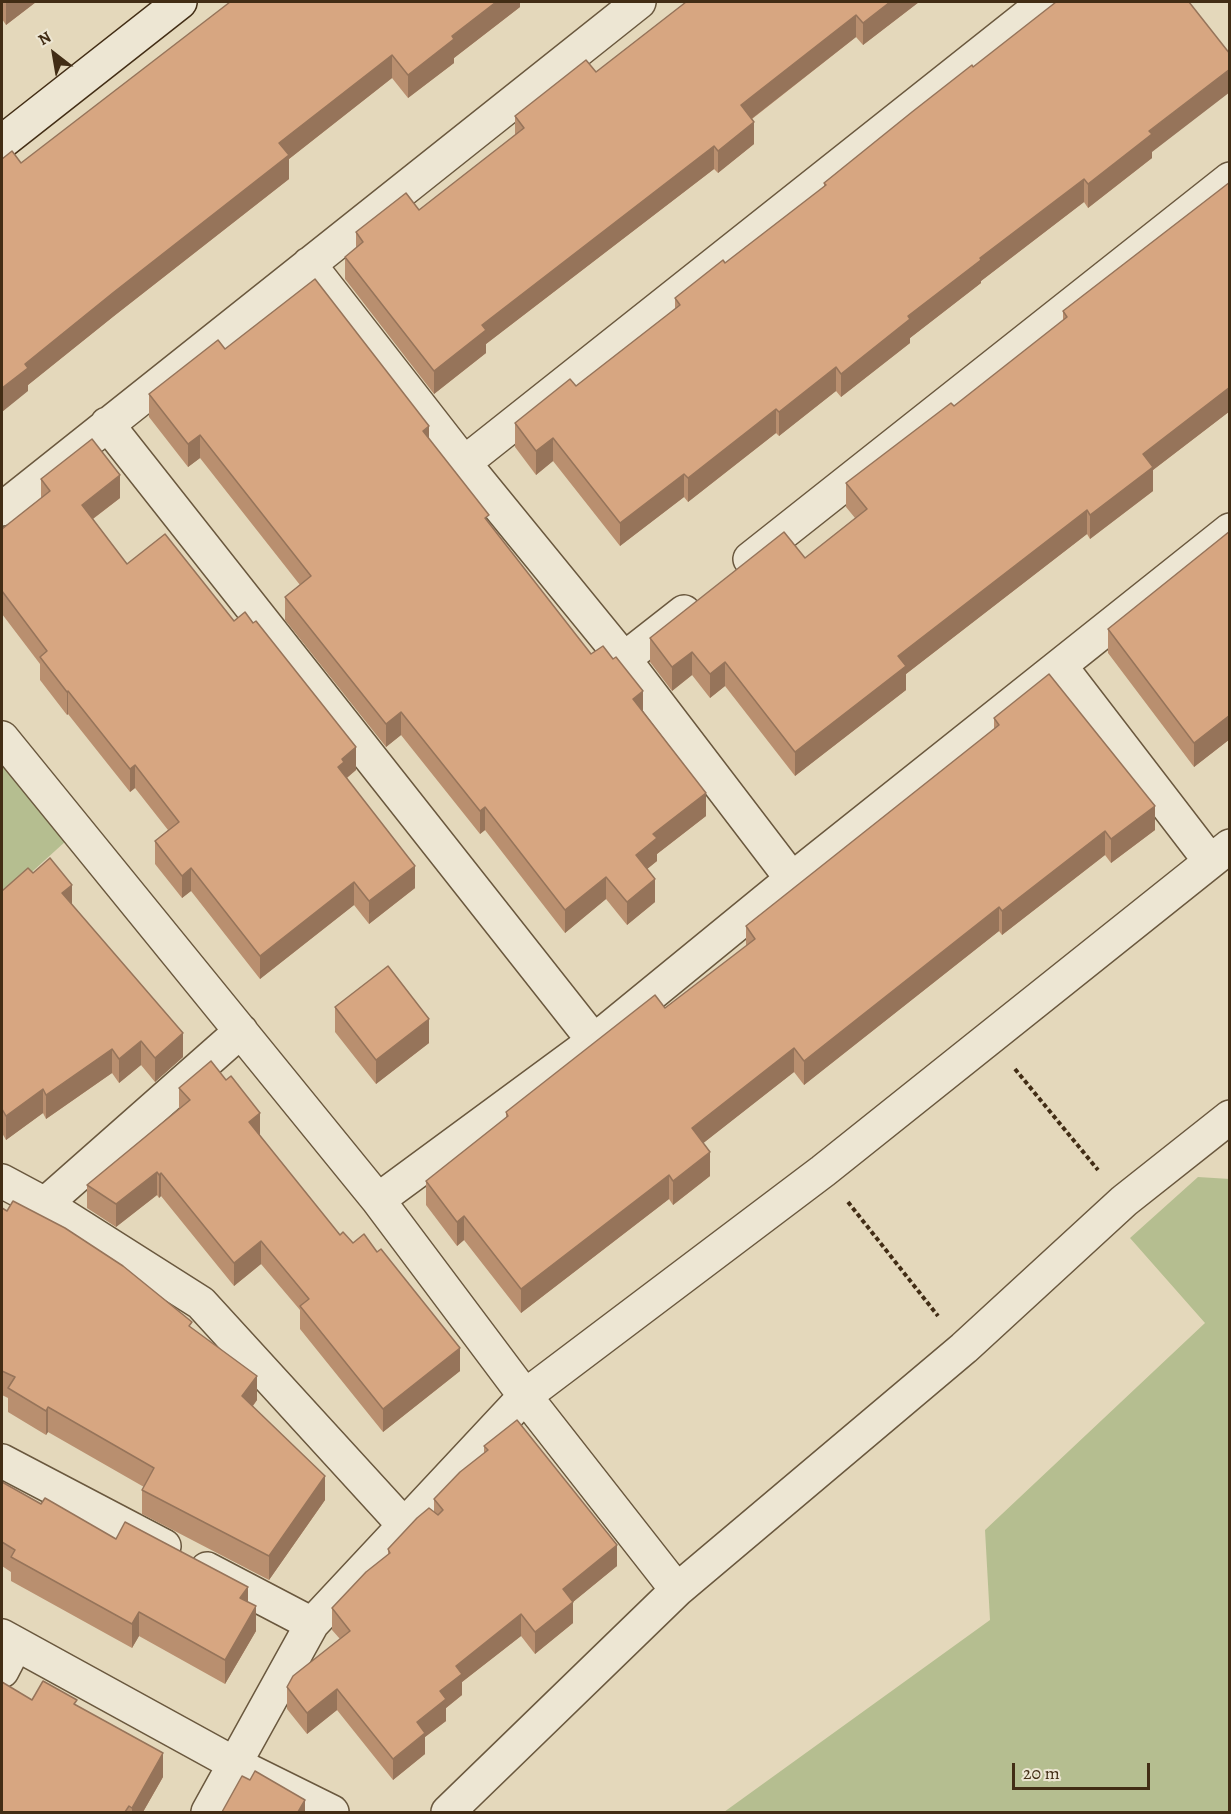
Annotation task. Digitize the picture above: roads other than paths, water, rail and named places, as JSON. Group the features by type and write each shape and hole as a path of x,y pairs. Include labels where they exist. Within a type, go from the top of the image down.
{"street":[{"path":"2,142 180,2"},
{"path":"2,509 639,2"},
{"path":"464,463 1045,2"},
{"path":"624,659 1230,178"},
{"path":"309,264 464,463 624,659 792,879"},
{"path":"107,424 594,1041"},
{"path":"378,1200 594,1041 792,879 1230,530"},
{"path":"208,1812 312,1624 525,1396 823,1171 1220,854 1060,667"},
{"path":"2,738 378,1200 525,1396 677,1590"},
{"path":"45,1204 241,1031"},
{"path":"448,1812 677,1590 964,1348 1124,1201 1230,1117"},
{"path":"2,1181 45,1204 201,1303 405,1525"},
{"path":"2,1461 312,1624"},
{"path":"6,1651 332,1812"}]}
